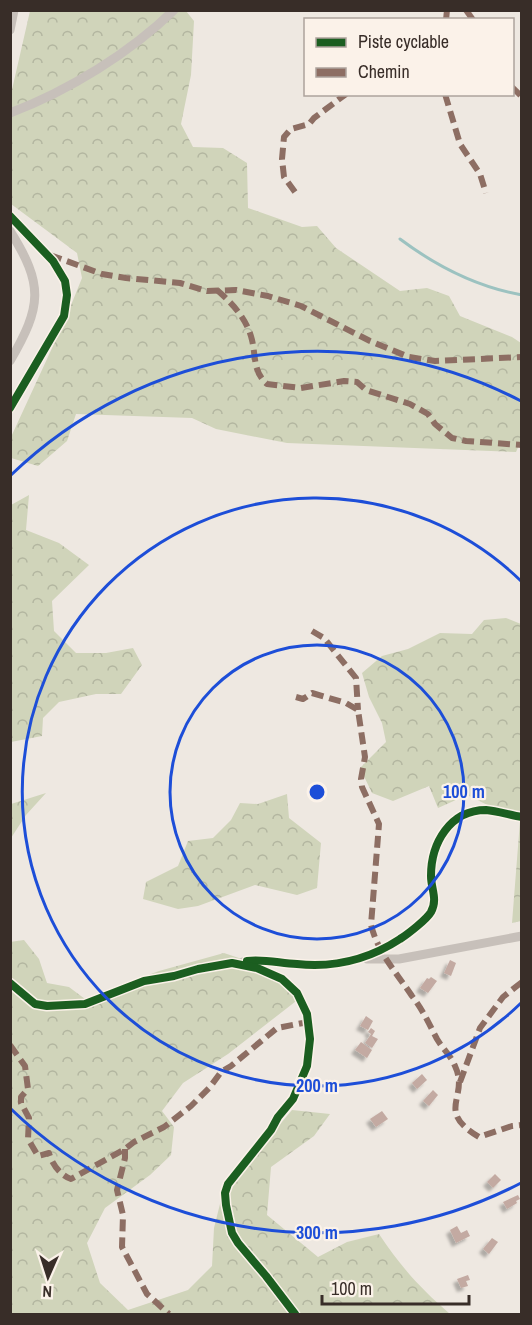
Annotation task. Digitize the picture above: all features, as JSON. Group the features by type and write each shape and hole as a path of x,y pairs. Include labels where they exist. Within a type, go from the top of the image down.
{"street":[{"path":"10,30 14,10"},
{"path":"10,113 55,93 106,63 150,34 174,10"},
{"path":"10,216 53,261 65,281 67,295 64,316 10,408"},
{"path":"10,231 33,271 36,293 29,325 10,361"},
{"path":"361,959 402,938 431,913 435,898 431,876 436,846 454,819 465,813 486,810 522,817"},
{"path":"10,983 35,1004 85,1004 144,981 232,963 262,959 307,965 327,965 361,959 399,959 522,936"},
{"path":"232,963 258,968 282,979 297,993 307,1014 310,1040 307,1066 293,1099 278,1117 272,1130 228,1184 225,1193 230,1226 238,1243 267,1276 295,1314"}],"green space":[{"path":"30,11 186,11 194,21 191,75 181,124 193,147 223,148 247,163 248,208 302,227 317,226 336,248 400,291 427,288 449,296 460,316 512,337 521,343 521,441 516,452 287,443 216,429 192,418 76,414 67,441 38,466 11,458 11,437 82,278 77,253 11,204 11,94"},
{"path":"29,495 26,530 59,543 89,565 52,601 54,631 76,653 106,653 133,648 142,665 121,694 96,694 59,702 43,718 42,736 11,742 11,505"},
{"path":"506,618 521,624 521,921 512,923 520,821 467,795 438,808 429,786 393,801 372,793 360,768 386,742 382,723 369,697 362,673 382,656 408,649 440,633 472,634 484,620"},
{"path":"46,793 26,815 11,838 11,804"},
{"path":"287,794 289,818 321,843 317,888 297,895 255,885 198,906 178,909 143,899 146,882 178,866 188,841 213,838 231,820 240,803 258,804"},
{"path":"24,940 39,959 47,983 69,987 89,1002 122,985 159,971 224,953 269,968 300,998 228,1054 183,1083 162,1111 174,1127 171,1155 150,1175 105,1208 87,1243 100,1283 128,1310 188,1290 212,1266 214,1228 223,1192 292,1110 330,1114 314,1136 271,1167 267,1215 318,1257 347,1242 379,1234 412,1277 450,1314 11,1314 10,942"}],"building":[{"path":"450,960 456,963 451,976 444,973"},
{"path":"431,977 437,981 428,993 420,988 427,978"},
{"path":"366,1016 373,1021 368,1030 360,1026"},
{"path":"371,1028 375,1031 372,1036 378,1039 372,1048 365,1043 371,1034 368,1032"},
{"path":"361,1042 372,1050 367,1058 355,1050"},
{"path":"422,1074 427,1080 417,1089 412,1083"},
{"path":"433,1090 438,1095 429,1106 423,1101"},
{"path":"382,1111 388,1119 376,1127 370,1119"},
{"path":"495,1174 501,1180 493,1188 487,1182"},
{"path":"518,1195 520,1199 516,1201 517,1203 507,1209 503,1202"},
{"path":"457,1226 461,1233 467,1230 470,1236 456,1243 450,1230"},
{"path":"492,1238 498,1242 489,1254 483,1249"},
{"path":"468,1275 470,1280 466,1281 468,1286 461,1288 457,1279"}],"waterway":[{"path":"400,239 428,258 473,281 522,295"}],"marked path":[{"path":"446,18 447,10"},
{"path":"466,10 472,18"},
{"path":"514,89 522,97"},
{"path":"295,192 284,177 282,159 284,137 291,129 309,124 343,96"},
{"path":"446,96 460,144 480,174 486,193"},
{"path":"50,255 102,274 180,283 207,291 236,290 268,296 301,306 370,341 409,357 435,361 522,357"},
{"path":"217,290 234,306 247,325 257,369 267,384 301,388 344,381 357,382 366,390 410,404 428,414 435,424 452,438 522,445"},
{"path":"312,631 324,638 356,678 358,710"},
{"path":"296,697 303,699 312,693 346,703 358,710 365,757 362,787 379,824 371,925 383,953 455,1066 459,1087 456,1103 458,1119 479,1137 522,1125"},
{"path":"460,1082 480,1028 503,997 522,982"},
{"path":"10,1045 25,1066 28,1089 21,1097 21,1103 29,1118 28,1139 38,1156 49,1153 57,1169 71,1179 164,1127 191,1106 221,1072 277,1028 303,1023 308,1019"},
{"path":"125,1149 117,1190 123,1215 122,1247 147,1294 169,1314"}],"cycle path":[{"path":"10,216 53,261 65,281 67,295 64,316 10,408"},
{"path":"247,961 325,965 351,961 388,946 412,930 431,912 434,903 432,864 439,841 453,822 473,811 486,810 522,817"},
{"path":"10,983 35,1004 47,1006 85,1004 144,981 232,963 257,968 282,979 297,993 307,1014 310,1039 307,1066 293,1099 228,1184 225,1193 232,1233 295,1314"}]}
